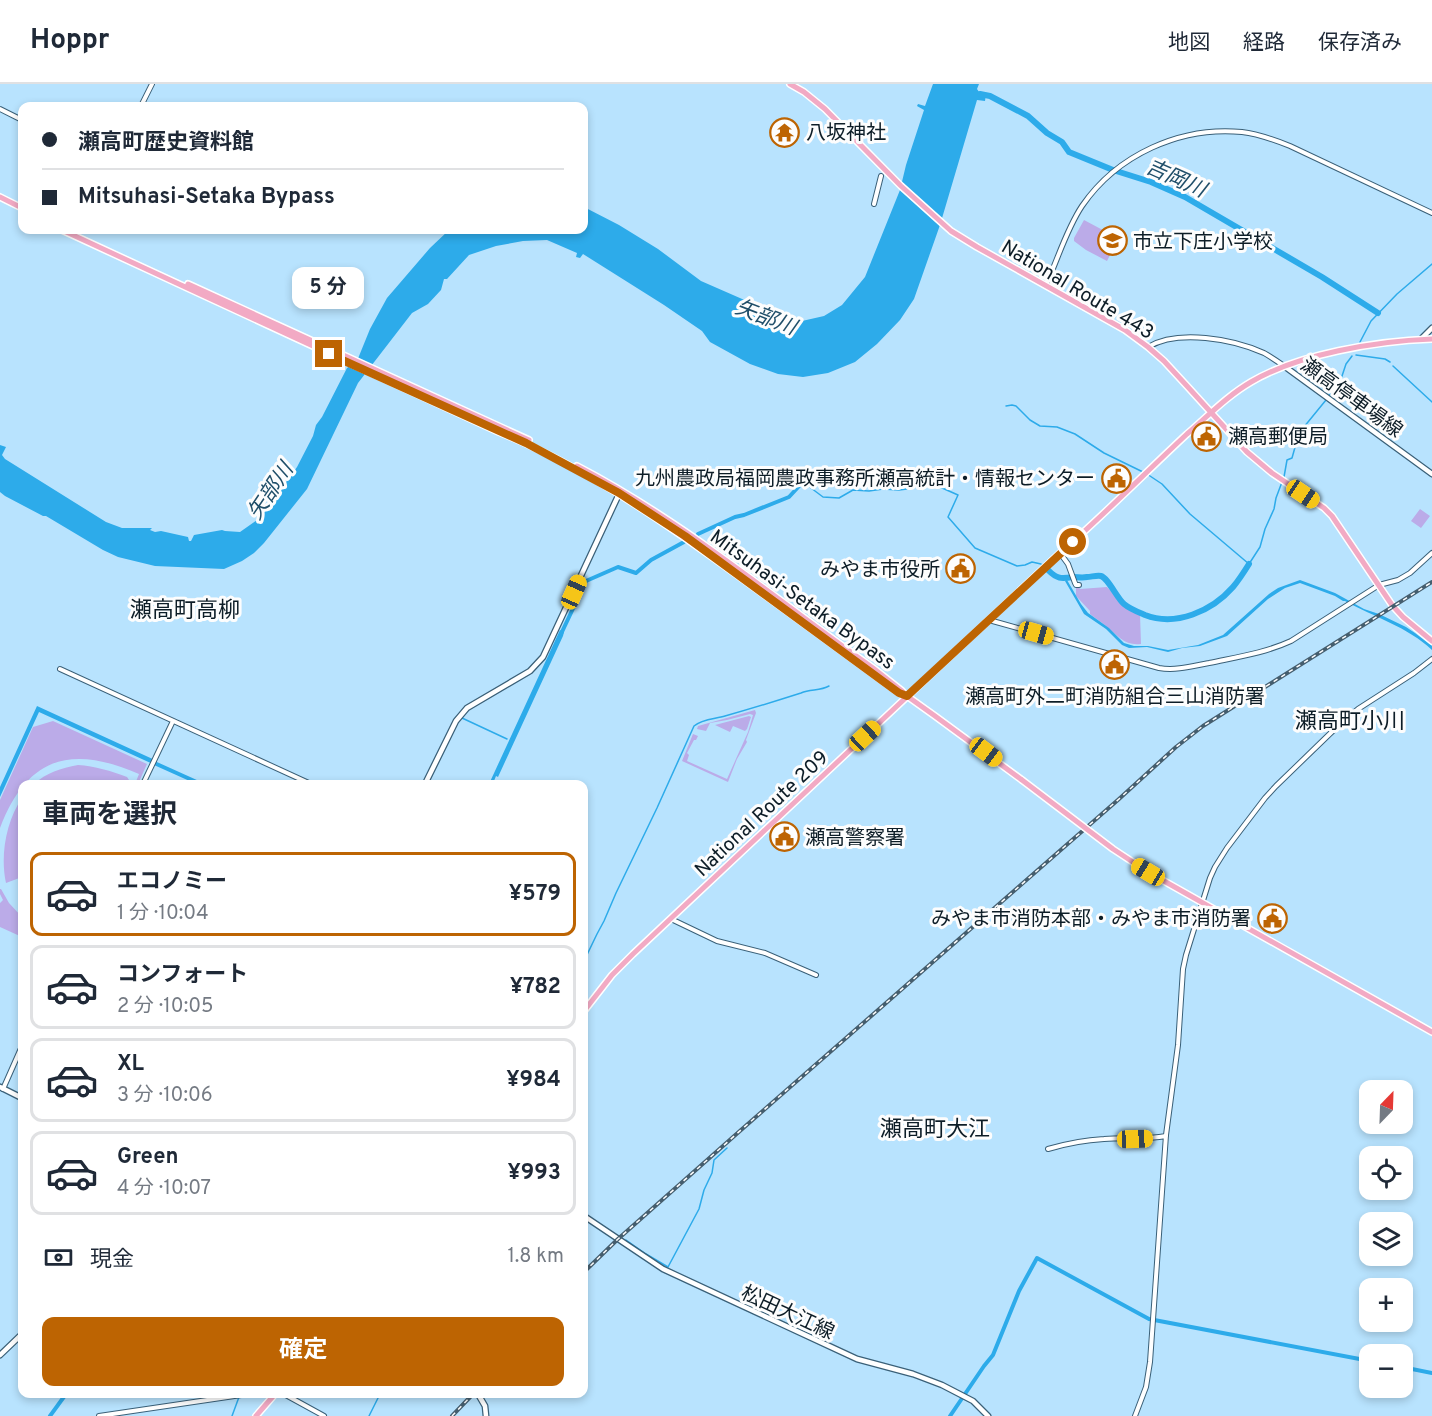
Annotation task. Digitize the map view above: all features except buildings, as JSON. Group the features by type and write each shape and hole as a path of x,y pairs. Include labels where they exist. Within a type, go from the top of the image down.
{"highway":[{"name":"National Route 443","path":"790,84 825,109 883,173 947,227 965,240 1125,330 1148,347 1164,361 1247,452 1332,516 1392,605 1432,641"},
{"path":"0,199 18,207"},
{"name":"Mitsuhasi-Setaka Bypass","path":"71,234 331,352"},
{"name":"Mitsuhasi-Setaka Bypass","path":"78,234 526,443 620,492 685,536 899,693 907,696"},
{"name":"National Route 209","path":"588,1006 612,975 1229,396 1250,382 1284,366 1363,346 1432,339"},
{"path":"907,696 1113,849 1148,872 1432,1032"},
{"path":"256,1416 272,1398"}],"main road":[{"path":"1420,339 1432,328"},
{"name":"瀬高停車場線","path":"1284,366 1432,474"},
{"path":"427,780 461,714 473,703 530,670 543,657 620,492"},
{"path":"1,1088 18,1096"},
{"name":"松田大江線","path":"588,1219 663,1269 693,1284 856,1359 927,1378 973,1401 988,1416"},
{"path":"0,1355 18,1338"},
{"path":"480,1398 485,1406 486,1416"}],"street":[{"path":"143,102 152,84"},
{"path":"0,109 18,118"},
{"path":"1046,285 1073,220 1093,192 1133,157 1164,142 1190,135 1207,132 1241,132 1273,139 1432,213"},
{"path":"874,204 883,173"},
{"path":"1148,347 1162,340 1196,337 1251,348 1266,354 1284,366"},
{"path":"1060,553 1068,564 1076,585 1079,585"},
{"path":"989,620 1159,668 1175,669 1261,653 1278,647 1379,585 1398,580 1410,573 1432,553"},
{"path":"1135,1416 1149,1372 1166,1136 1179,1035 1185,955 1215,867 1264,798 1341,723 1432,659"},
{"path":"60,669 302,780"},
{"path":"145,780 173,721"},
{"path":"671,919 717,941 765,953 816,975"},
{"path":"1,1088 18,1054"},
{"path":"1048,1149 1104,1139 1149,1139 1166,1136"},
{"path":"99,1416 221,1398"},
{"path":"291,1398 324,1416"}],"shaded area":[{"path":"1084,220 1114,236 1110,249 1112,251 1107,261 1074,241"},
{"path":"1420,509 1430,516 1421,528 1411,521"},
{"path":"1076,587 1080,589 1107,587 1125,605 1140,614 1141,644 1122,640 1090,614 1090,611 1076,596"},
{"path":"755,710 747,742 728,782 682,761 693,734 698,736 687,753 689,755 687,761 727,779 753,715 710,723 706,731 697,729 698,726"},
{"path":"751,717 745,731 733,726 730,732 715,725"},
{"path":"53,721 147,764 140,780 137,780 139,774 92,760 72,759 54,763 29,780 18,780 18,794 0,828 0,800 33,727"},
{"path":"78,765 91,766 127,777 129,780 40,780"},
{"path":"18,804 18,878 6,883 4,850 8,828"},
{"path":"1,889 18,913 18,935 0,927 0,903 3,900 0,894"}],"water":[{"name":"矢部川","path":"933,84 979,84 977,89 979,92 986,94 985,101 977,100 940,225 914,299 900,320 877,344 855,362 828,373 803,377 778,374 750,364 710,342 702,331 583,254 580,258 576,257 577,253 547,240 523,241 496,246 469,255 447,279 444,279 441,290 428,304 412,313 358,383 307,489 264,543 242,561 224,569 155,566 118,557 0,492 0,445 6,447 2,455 5,459 106,522 122,528 152,528 150,530 155,532 161,531 188,537 189,541 194,535 222,530 240,532 260,518 297,467 313,436 316,425 347,368 357,361 370,329 387,298 445,234 588,234 588,209 658,249 701,281 749,302 747,304 754,309 756,306 777,319 802,321 824,316 842,305 865,277 900,190 924,110 917,106 918,104 925,106"},
{"path":"1067,580 1088,613 1109,628 1124,643 1134,646 1148,646 1168,650 1198,645 1223,635 1278,588 1300,580 1335,593 1364,609 1406,627 1432,646 1432,650 1423,642 1390,623 1335,596 1300,583 1285,588 1268,599 1227,636 1200,646 1168,652 1147,647 1129,648 1122,645 1106,629 1084,614 1065,581"},
{"path":"560,630 564,632 563,636 498,777 491,780"},
{"path":"37,706 157,761 155,765 39,712 0,797 0,787"}],"waterway":[{"name":"吉岡川","path":"980,94 990,96 1028,116 1047,133 1062,142 1069,152 1185,197 1322,277 1378,313"},
{"path":"1360,342 1371,321 1397,294 1432,264"},
{"path":"1356,355 1385,359 1390,362"},
{"path":"1329,396 1341,379 1346,364 1352,356"},
{"path":"1393,366 1432,402"},
{"path":"1284,477 1287,460 1292,458 1299,433 1326,400"},
{"path":"1006,406 1016,406 1040,426 1057,427 1075,434 1104,453 1143,472"},
{"path":"1147,474 1162,484 1190,514 1249,564 1260,547 1282,482"},
{"path":"801,484 807,485 823,497 839,498 853,490 907,489 919,480 924,480 958,495 948,517 975,548 1017,566 1032,562 1041,564"},
{"path":"698,534 735,517 789,497 801,484"},
{"path":"561,634 586,581 618,567 636,573 651,560 684,542"},
{"path":"1048,570 1062,578 1101,576 1107,580 1124,604 1145,615 1169,619 1193,614 1215,603 1233,587 1249,564"},
{"path":"588,953 694,726 829,686"},
{"path":"462,718 507,739"},
{"path":"152,762 192,780"},
{"path":"626,1240 668,1267 699,1209 712,1173 714,1160 727,1148"},
{"path":"950,1416 993,1355 1019,1291 1037,1258 1149,1319 1359,1359"},
{"path":"1413,1369 1432,1373"},
{"path":"50,1416 63,1398"},
{"path":"232,1416 239,1398"},
{"path":"369,1416 378,1398"}],"railway":[{"path":"588,1268 618,1239 1176,747 1203,726 1432,582"},
{"path":"452,1416 469,1398"}],"place":[{"name":"八坂神社","path":"785,132"},
{"name":"市立下庄小学校","path":"1112,241"},
{"name":"瀬高郵便局","path":"1207,436"},
{"name":"九州農政局福岡農政事務所瀬高統計・情報センター","path":"1116,478"},
{"name":"みやま市役所","path":"961,569"},
{"name":"瀬高町外二町消防組合三山消防署","path":"1115,665"},
{"name":"瀬高警察署","path":"784,837"},
{"name":"みやま市消防本部・みやま市消防署","path":"1272,918"}],"district":[{"name":"瀬高町高柳","path":"185,609"},
{"name":"瀬高町小川","path":"1350,720"},
{"name":"瀬高町大江","path":"935,1128"}],"route":[{"path":"329,354 526,443 619,493 685,536 899,693 907,696 1073,542"}]}
